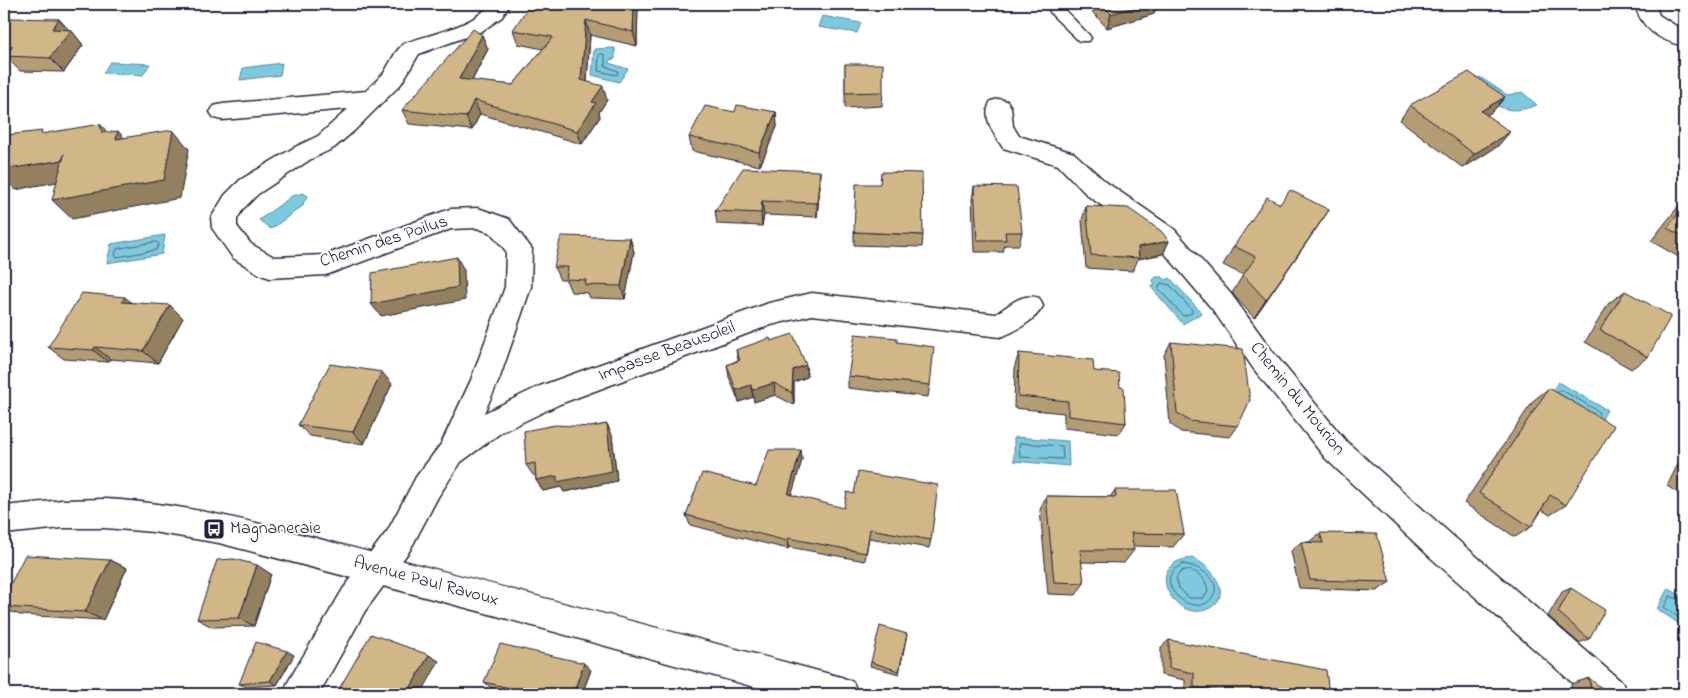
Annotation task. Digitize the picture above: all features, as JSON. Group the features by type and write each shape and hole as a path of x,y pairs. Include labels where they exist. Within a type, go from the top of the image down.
{"street":[{"name":"Chemin des Poilus","path":"452,453 486,380 518,287 519,249 500,226 478,218 450,219 326,265 270,268 242,251 224,228 224,218 234,202 249,187 304,153 326,142 347,124 393,78 404,57 412,49 486,21 498,10 499,4"},
{"path":"1645,4 1650,19 1669,33 1684,39"},
{"path":"222,112 370,99"},
{"name":"Chemin du Mourion","path":"999,108 1001,128 1011,142 1066,159 1098,189 1165,236 1222,302 1263,360 1336,450 1442,547 1610,694"},
{"name":"Impasse Beausoleil","path":"300,694 354,600 399,540 427,487 452,453 492,423 550,396 769,314 812,304 1000,326 1030,306"},
{"name":"Avenue Paul Ravoux","path":"4,520 82,513 119,514 167,519 214,528 377,569 841,694"}],"lane":[{"path":"1052,4 1058,13 1084,38"}],"water":[{"path":"822,16 861,23 857,33 818,27"},
{"path":"615,48 615,59 609,60 609,63 628,69 619,82 592,75 594,49"},
{"path":"110,62 150,64 143,75 103,73"},
{"path":"282,63 280,75 240,80 243,68"},
{"path":"1480,77 1507,95 1522,92 1537,105 1515,110 1499,107 1467,84"},
{"path":"303,193 308,196 303,203 304,205 271,229 259,220 292,196"},
{"path":"165,235 162,254 107,263 111,244"},
{"path":"1156,277 1162,277 1166,280 1170,278 1202,313 1183,324 1151,287 1155,285 1153,280"},
{"path":"1558,382 1607,410 1598,426 1549,397"},
{"path":"1014,437 1068,441 1069,466 1014,461"},
{"path":"1192,558 1207,567 1218,581 1220,597 1208,609 1195,611 1184,608 1174,601 1168,591 1165,580 1168,570 1176,562"},
{"path":"1668,588 1684,598 1684,627 1657,609"}],"building":[{"path":"530,4 634,4 633,32 586,20 581,80 603,86 592,102 596,103 577,131 474,100 466,117 402,110 473,29 482,35 459,79 513,85 553,37 513,30"},
{"path":"1102,4 1143,4 1111,14"},
{"path":"8,18 59,19 52,29 71,30 50,58 6,56 13,46 4,46 4,22"},
{"path":"845,64 883,64 883,92 845,93"},
{"path":"1469,72 1505,97 1481,111 1510,132 1474,154 1410,105"},
{"path":"737,105 776,112 759,152 689,137 705,106 735,112"},
{"path":"100,124 102,133 118,131 116,139 173,130 164,180 52,200 62,160 4,170 4,145 7,135 42,131 41,134"},
{"path":"743,168 820,171 817,203 762,201 761,213 715,211"},
{"path":"881,172 922,173 923,235 854,232 856,184 880,184"},
{"path":"974,186 1017,187 1022,232 1005,232 1006,240 977,240"},
{"path":"1290,190 1329,210 1266,300 1243,275 1256,257 1234,246 1267,197 1280,204"},
{"path":"1086,206 1128,208 1161,231 1169,241 1138,247 1139,258 1091,255"},
{"path":"1684,206 1684,237 1667,228"},
{"path":"561,236 630,238 621,286 585,285 586,280 566,279 568,267 554,267"},
{"path":"457,257 458,287 371,304 372,273"},
{"path":"1625,291 1671,316 1648,357 1600,330"},
{"path":"82,293 125,297 122,302 170,305 143,351 95,347 93,350 48,347"},
{"path":"793,334 806,365 793,370 792,393 774,383 752,390 751,385 736,390 727,365 740,360 736,350 770,338 771,341"},
{"path":"855,334 897,338 897,342 934,347 930,385 848,376"},
{"path":"1171,342 1243,349 1250,400 1238,426 1189,421 1177,413"},
{"path":"1019,353 1093,360 1094,371 1119,373 1120,387 1124,388 1126,423 1068,416 1068,401 1018,396"},
{"path":"330,364 382,372 353,432 298,425"},
{"path":"1549,388 1614,426 1566,505 1550,495 1531,527 1479,493"},
{"path":"607,424 612,471 557,482 557,476 536,480 535,463 526,465 524,431 555,425 591,427"},
{"path":"769,450 801,450 788,494 844,508 847,492 854,494 858,472 938,485 931,540 870,529 866,553 788,538 787,541 686,515 702,473 756,486"},
{"path":"1115,490 1176,490 1184,534 1131,533 1134,550 1080,550 1084,583 1054,582 1046,496 1116,497"},
{"path":"1320,533 1377,534 1390,582 1310,580 1301,542 1323,543"},
{"path":"25,555 110,560 85,612 4,607 4,597"},
{"path":"234,559 257,565 239,618 197,619 217,560"},
{"path":"1571,588 1605,610 1589,639 1558,612"},
{"path":"880,626 907,634 899,671 871,662"},
{"path":"371,634 429,655 407,694 336,694"},
{"path":"1169,640 1326,670 1329,694 1233,694 1194,687 1194,673 1169,668"},
{"path":"256,642 287,651 270,681 239,684"},
{"path":"500,644 584,663 573,694 535,694 484,682"},
{"path":"1589,678 1603,689 1614,690 1615,694 1592,694"}],"place":[{"name":"Magnaneraie","path":"214,529"}]}
